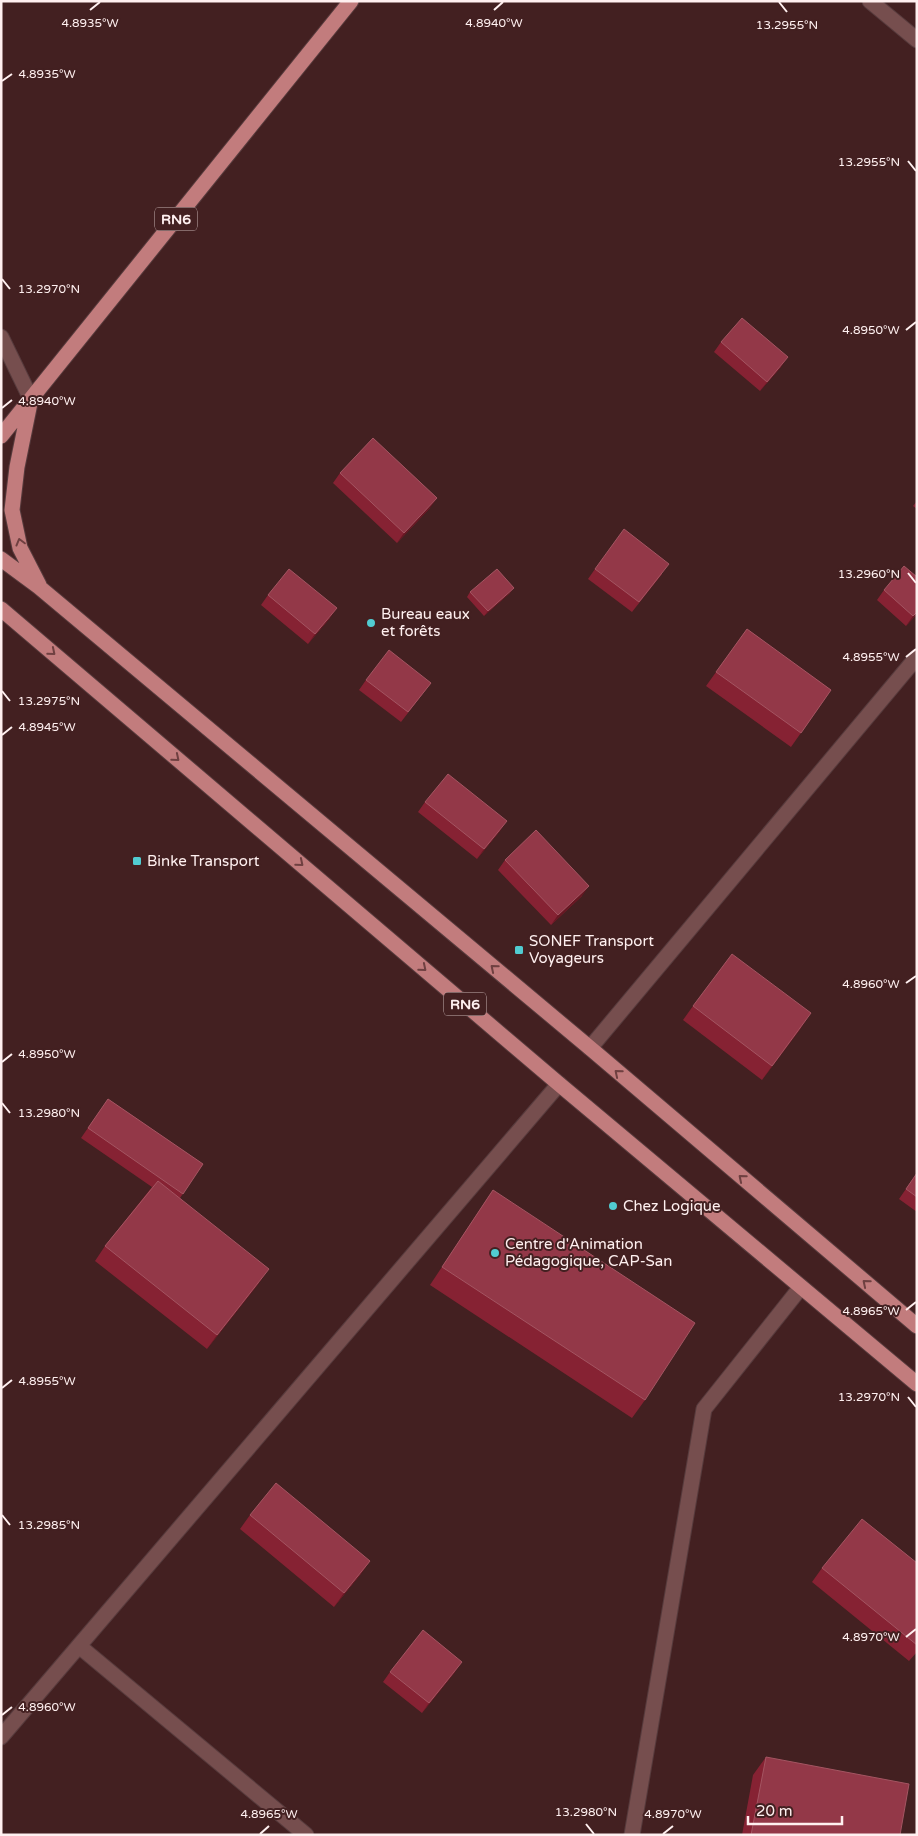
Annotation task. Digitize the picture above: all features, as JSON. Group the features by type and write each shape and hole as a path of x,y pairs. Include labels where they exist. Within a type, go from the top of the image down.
{"main road":[{"name":"RN6","path":"1,436 351,1"},
{"name":"RN6","path":"31,399 17,467 12,510 20,548 39,587 590,1048 917,1326"},
{"path":"1,559 39,587"},
{"name":"RN6","path":"1,609 559,1084 917,1384"},
{"path":"1,614 15,621"}],"street":[{"path":"870,1 917,40"},
{"path":"1,337 31,399"},
{"path":"590,1048 917,657"},
{"path":"1,1736 559,1084"},
{"path":"632,1835 704,1409 801,1287"},
{"path":"79,1646 306,1835"}],"building":[{"path":"742,318 788,357 767,382 721,342"},
{"path":"373,438 437,498 404,533 340,473"},
{"path":"624,529 669,564 639,602 595,569"},
{"path":"904,566 917,577 917,612 913,616 884,590"},
{"path":"289,569 337,608 315,634 268,595"},
{"path":"497,569 514,588 488,611 470,592"},
{"path":"747,629 831,690 801,733 716,672"},
{"path":"389,650 431,683 408,712 366,680"},
{"path":"448,774 507,821 484,849 425,802"},
{"path":"536,830 589,886 558,915 505,860"},
{"path":"732,954 811,1013 772,1066 693,1006"},
{"path":"108,1099 203,1164 183,1194 88,1128"},
{"path":"917,1173 917,1197 906,1189"},
{"path":"158,1181 269,1269 217,1335 105,1246"},
{"path":"493,1190 695,1323 645,1400 442,1267"},
{"path":"276,1483 370,1561 344,1593 250,1515"},
{"path":"862,1519 917,1563 917,1645 822,1568"},
{"path":"423,1630 462,1662 429,1703 390,1672"},
{"path":"766,1757 909,1784 900,1835 751,1835"}],"place":[{"name":"Bureau eaux et forêts","path":"371,623"},
{"name":"Binke Transport","path":"137,861"},
{"name":"SONEF Transport Voyageurs","path":"519,950"},
{"name":"Chez Logique","path":"613,1206"},
{"name":"Centre d'Animation Pédagogique, CAP-San","path":"495,1253"}]}
